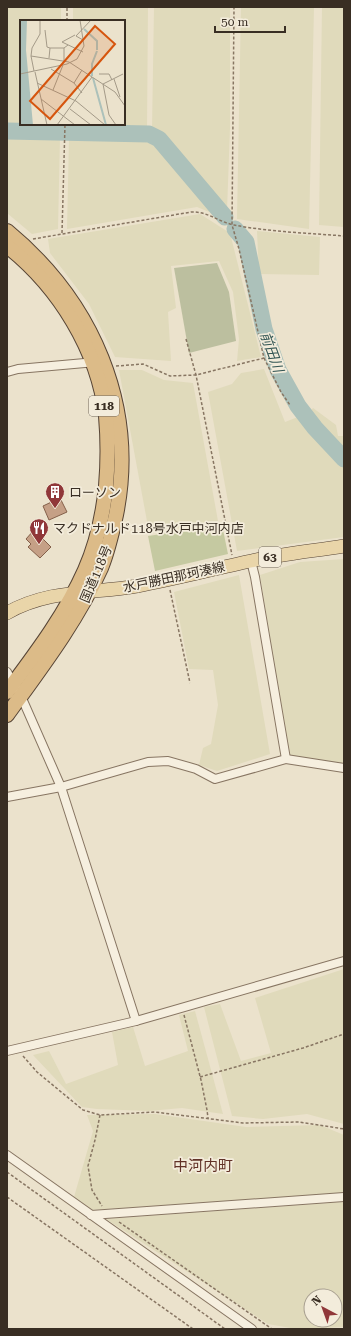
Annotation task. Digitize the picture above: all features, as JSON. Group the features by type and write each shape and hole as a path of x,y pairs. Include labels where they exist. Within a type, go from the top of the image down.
{"highway":[{"name":"国道118号","path":"7,230 11,244 56,296 77,330 101,364 116,408 120,431 122,458 118,502 112,533 103,562 90,591 70,627 7,715"},
{"name":"国道118号","path":"9,683 55,624 74,592 85,569 95,542 101,521 108,465 106,416 101,390 101,364"}],"main road":[{"name":"水戸勝田那珂湊線","path":"7,613 37,600 51,596 74,592 126,588 168,580 234,564 344,546"}],"street":[{"path":"7,372 18,369 101,364"},
{"path":"251,561 286,759"},
{"path":"9,683 21,696 61,787 136,1021"},
{"path":"7,797 61,787 148,762 168,761 196,769 214,779 286,759 344,768"},
{"path":"7,1052 136,1021 344,961"},
{"path":"7,1155 252,1329"},
{"path":"91,1215 344,1198"}],"path":[{"path":"67,7 67,20"},
{"path":"234,7 232,225 264,358 281,392 290,405"},
{"path":"62,233 65,125"},
{"path":"11,244 62,233 191,212 199,212 232,225 260,229 344,236"},
{"path":"186,338 196,375 234,564"},
{"path":"101,364 144,364 170,376 196,375 264,358"},
{"path":"168,580 190,682"},
{"path":"182,1008 200,1077 208,1118"},
{"path":"200,1077 303,1048 344,1034"},
{"path":"16,1049 37,1072 83,1110 100,1115 155,1112 243,1123 299,1122 344,1129"},
{"path":"100,1115 88,1166 92,1190 108,1214 272,1329"},
{"path":"7,1172 225,1329"},
{"path":"7,1197 193,1329"}],"shaded area":[{"path":"7,7 61,7 61,20 20,20 20,125 61,126 7,126"},
{"path":"73,7 148,7 147,128 71,127 71,125 125,125 125,20 73,20"},
{"path":"154,7 230,7 230,128 227,211 161,135 152,129"},
{"path":"241,7 314,7 309,229 237,219"},
{"path":"322,7 344,7 344,227 319,225"},
{"path":"7,136 60,137 58,229 32,234 7,213"},
{"path":"69,138 153,139 219,216 197,207 67,229"},
{"path":"200,214 230,233 261,357 237,361 239,339 233,292 219,261 171,266 176,308 168,312 171,361 115,357 89,304 50,253 48,239"},
{"path":"257,231 320,237 319,275 259,274"},
{"path":"264,369 285,422 298,417 344,466 344,537 237,551 208,392 232,384 241,373"},
{"path":"119,370 142,370 164,380 193,383 218,521 149,532"},
{"path":"313,408 336,425 338,436 344,436 344,455 307,415"},
{"path":"344,559 344,765 289,758 260,575 300,562"},
{"path":"239,575 270,754 217,771 199,765 203,748 211,744 218,705 213,670 189,669 174,592"},
{"path":"344,969 344,1124 307,1114 263,1119 232,1116 204,1007 220,1004 241,1061 271,1053 255,998"},
{"path":"195,1011 223,1114 182,1108 149,1111 82,1107 33,1055 49,1051 66,1084 118,1065 112,1032 133,1027 145,1066 188,1051 179,1015"},
{"path":"155,1114 246,1127 320,1125 344,1135 344,1193 91,1210 74,1197 93,1131 87,1115"},
{"path":"344,1202 344,1327 343,1288 303,1288 303,1328 320,1328 296,1329 268,1324 106,1219"}],"green space":[{"path":"217,263 229,292 236,341 189,353 174,268"},
{"path":"222,525 228,554 155,571 148,536"}],"building":[{"name":"ローソン","path":"60,498 67,512 49,520 43,506"},
{"name":"マクドナルド118号水戸中河内店","path":"34,530 51,547 40,558 28,547 31,544 26,539"}],"waterway":[{"name":"前田川","path":"7,131 149,134 159,139 225,217"},
{"name":"前田川","path":"235,229 246,242 264,329 278,370 298,406 315,428 344,459"}],"place":[{"name":"ローソン","path":"55,509"},
{"name":"マクドナルド118号水戸中河内店","path":"39,545"}],"district":[{"name":"中河内町","path":"203,1166"}]}
